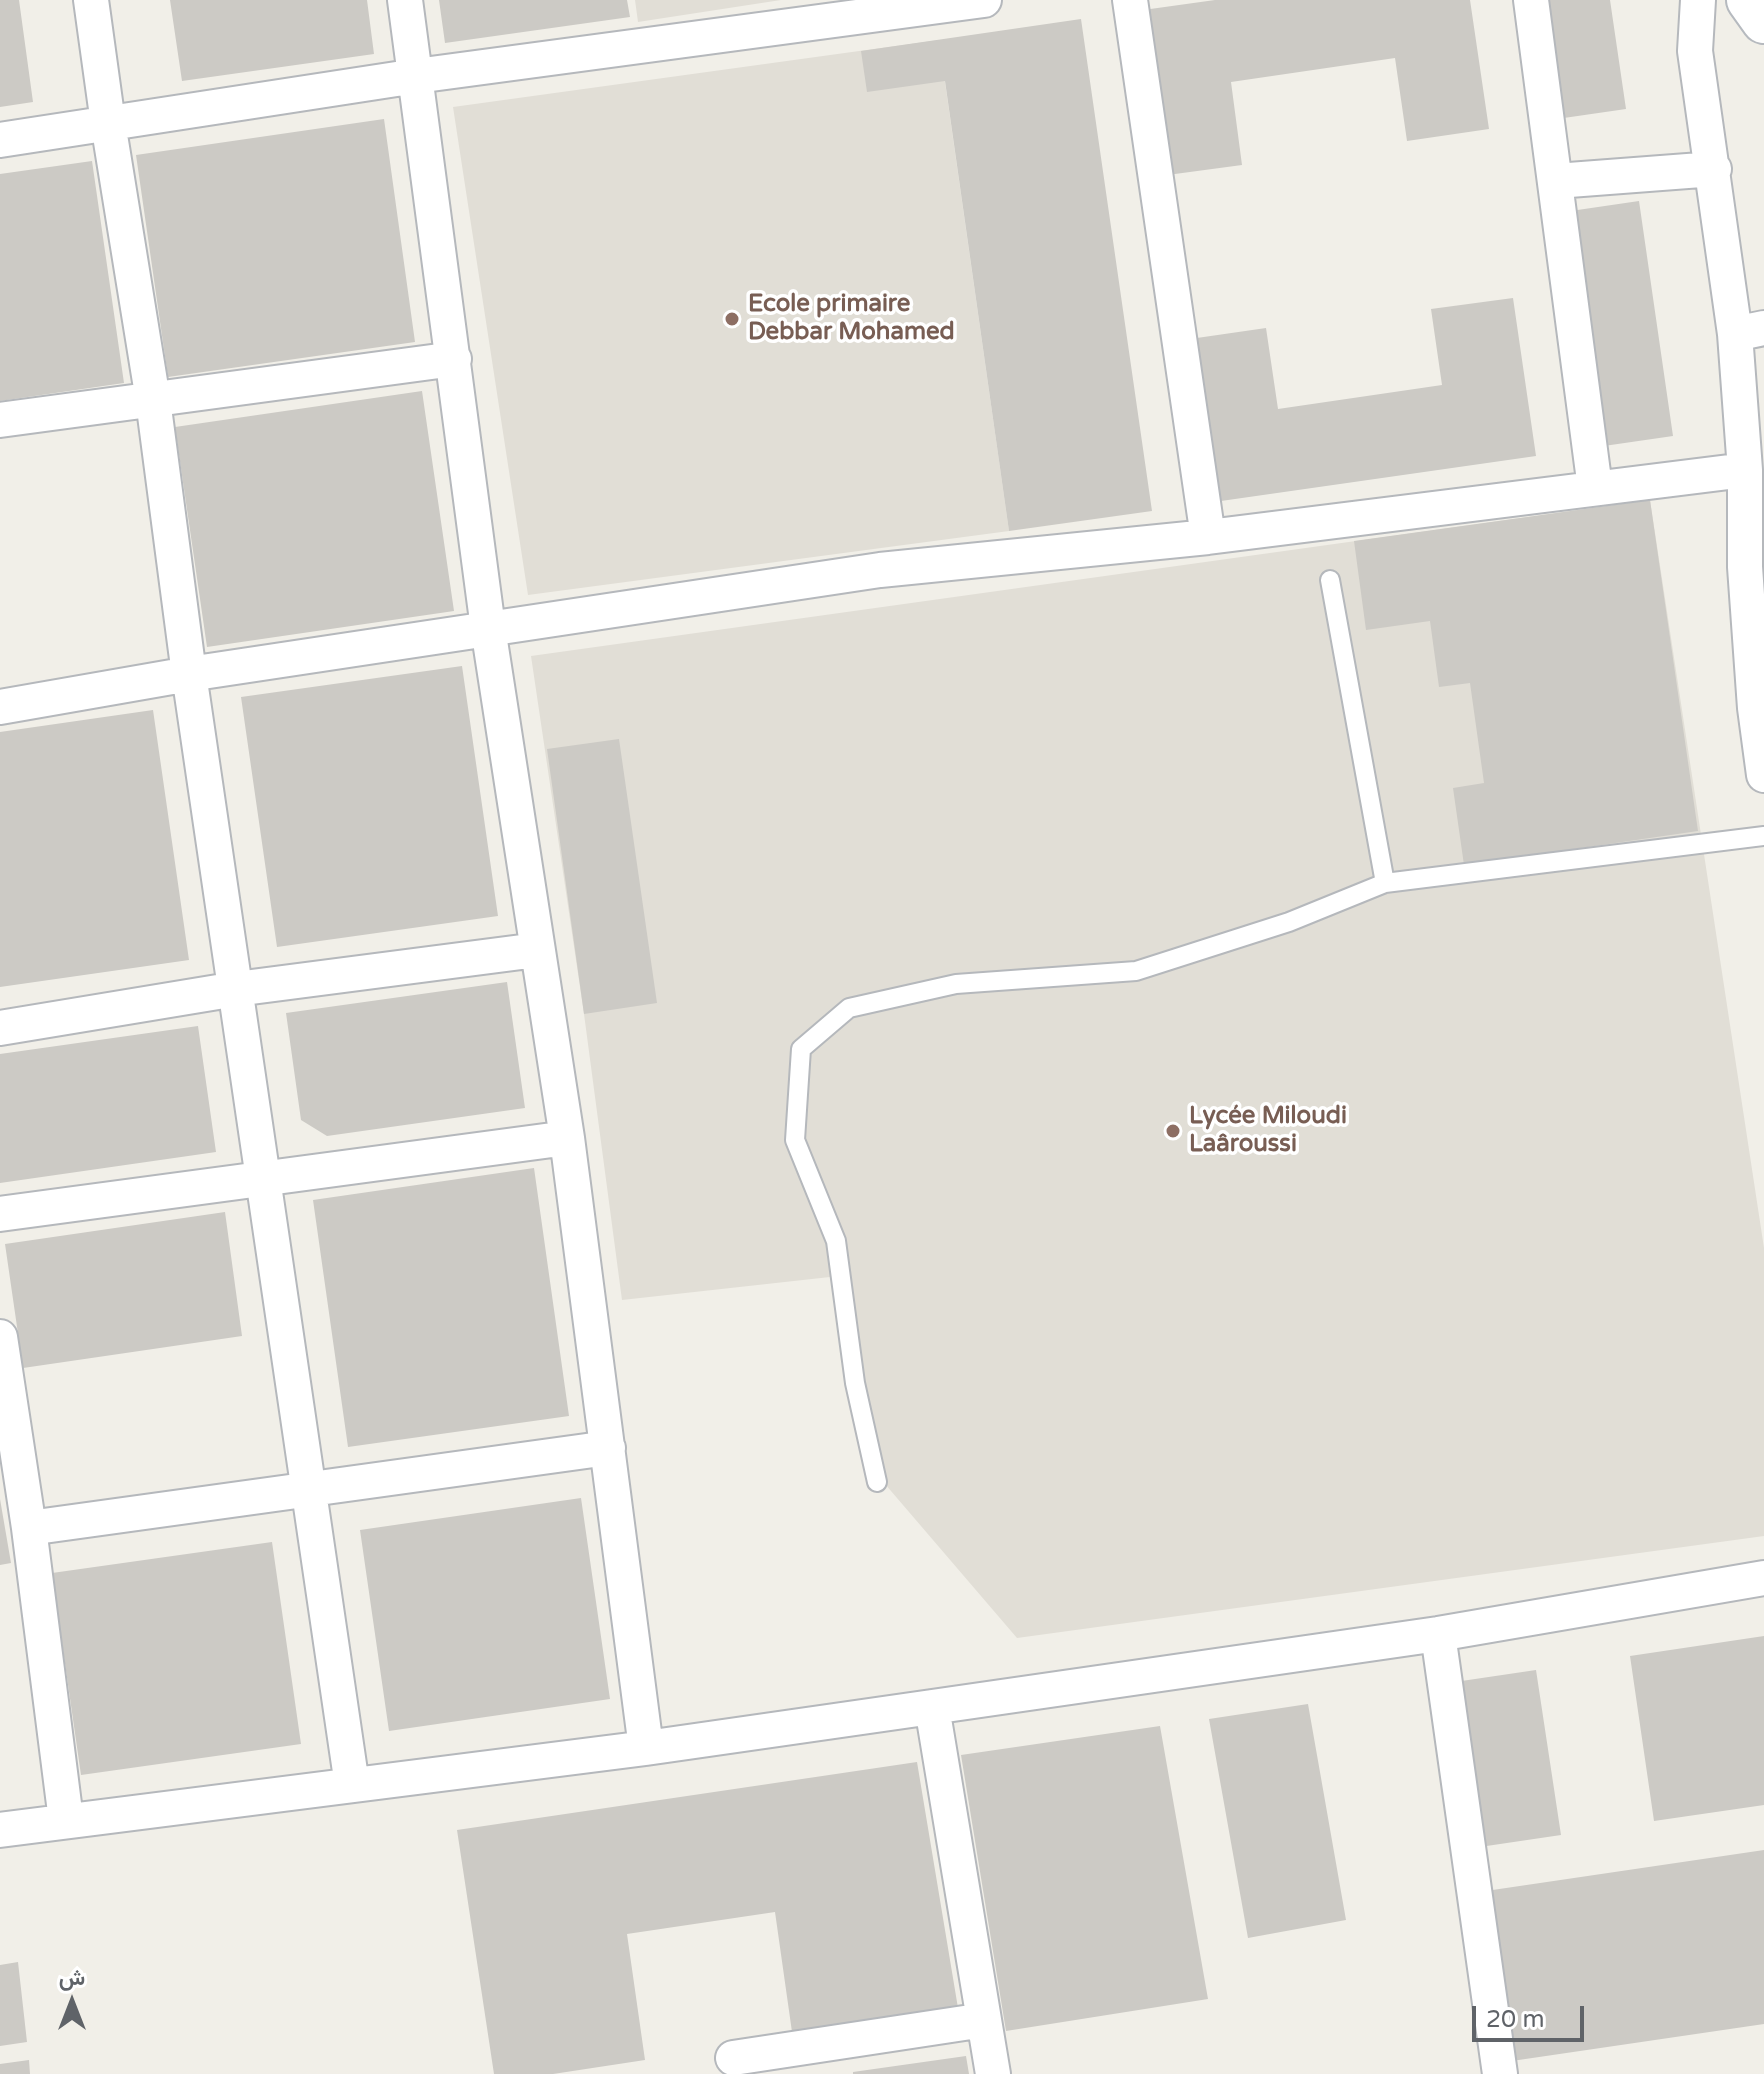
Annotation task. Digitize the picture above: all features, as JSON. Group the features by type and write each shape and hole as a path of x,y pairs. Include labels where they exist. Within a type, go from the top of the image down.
{"street":[{"path":"91,0 153,400 189,674 352,1785"},
{"path":"405,0 488,628 567,1138 646,1748"},
{"path":"0,140 416,76 984,0"},
{"path":"1130,0 1208,537"},
{"path":"1531,0 1595,488"},
{"path":"1698,0 1695,51 1714,169 1749,331 1745,567 1755,708 1764,775"},
{"path":"1749,0 1764,21"},
{"path":"1556,181 1714,169"},
{"path":"0,420 454,359"},
{"path":"0,707 189,674 880,570 1208,537 1745,470"},
{"path":"0,1028 236,989 537,950"},
{"path":"0,1214 567,1138"},
{"path":"0,1337 29,1528 66,1820"},
{"path":"29,1528 608,1448"},
{"path":"0,1830 646,1748 1438,1634 1764,1578"},
{"path":"1438,1634 1500,2074"},
{"path":"932,1707 993,2074"},
{"path":"733,2058 984,2020"}],"lane":[{"path":"1330,580 1385,883"},
{"path":"877,1482 855,1383 836,1241 795,1140 801,1049 849,1008 956,984 1136,971 1289,922 1385,883 1764,836"}],"shaded area":[{"path":"635,0 781,0 638,22"},
{"name":"Ecole primaire Debbar Mohamed","path":"939,40 1009,531 528,595 453,107"},
{"name":"Lycée Miloudi Laâroussi","path":"1650,500 1764,1248 1764,1536 1017,1638 879,1477 865,1395 830,1277 622,1300 531,656"}],"building":[{"path":"0,0 19,0 33,102 0,107"},
{"path":"170,0 367,0 374,54 182,81"},
{"path":"439,0 627,0 630,17 445,43"},
{"path":"1215,0 1470,0 1489,129 1407,141 1395,58 1231,82 1242,165 1160,176 1136,11"},
{"path":"1526,0 1610,0 1626,109 1543,121"},
{"path":"1081,19 1152,511 1009,531 945,81 867,92 861,51"},
{"path":"384,119 415,342 168,377 136,155"},
{"path":"92,161 124,383 0,401 0,174"},
{"path":"1639,201 1673,436 1590,448 1557,213"},
{"path":"1513,298 1536,456 1207,503 1183,340 1266,328 1278,409 1442,385 1431,309"},
{"path":"422,391 454,611 207,647 175,427"},
{"path":"1650,500 1698,831 1464,865 1453,788 1484,783 1470,683 1439,687 1430,621 1366,630 1354,541"},
{"path":"462,666 498,916 277,947 241,697"},
{"path":"153,710 189,960 0,987 0,732"},
{"path":"619,739 657,1003 584,1014 547,749"},
{"path":"507,982 525,1108 327,1136 301,1120 286,1013"},
{"path":"198,1026 216,1152 0,1183 0,1054"},
{"path":"534,1168 569,1416 348,1447 313,1200"},
{"path":"225,1212 242,1336 23,1368 5,1244"},
{"path":"581,1498 610,1699 389,1731 360,1530"},
{"path":"0,1499 11,1563 0,1565"},
{"path":"272,1542 301,1744 81,1775 52,1573"},
{"path":"1764,1636 1764,1805 1654,1821 1630,1656"},
{"path":"1536,1670 1561,1835 1473,1848 1448,1683"},
{"path":"1308,1704 1346,1920 1248,1938 1209,1719"},
{"path":"1160,1726 1208,1999 1006,2031 961,1755"},
{"path":"917,1762 959,2014 793,2039 775,1912 627,1934 645,2060 553,2074 494,2074 457,1830"},
{"path":"1764,1850 1764,2024 1505,2062 1479,1892"},
{"path":"18,1962 27,2042 0,2046 0,1965"},
{"path":"966,2056 969,2074 853,2074 853,2072"},
{"path":"29,2060 30,2074 0,2074 0,2064"}],"place":[{"name":"Ecole primaire Debbar Mohamed","path":"732,319"},
{"name":"Lycée Miloudi Laâroussi","path":"1173,1131"}]}
